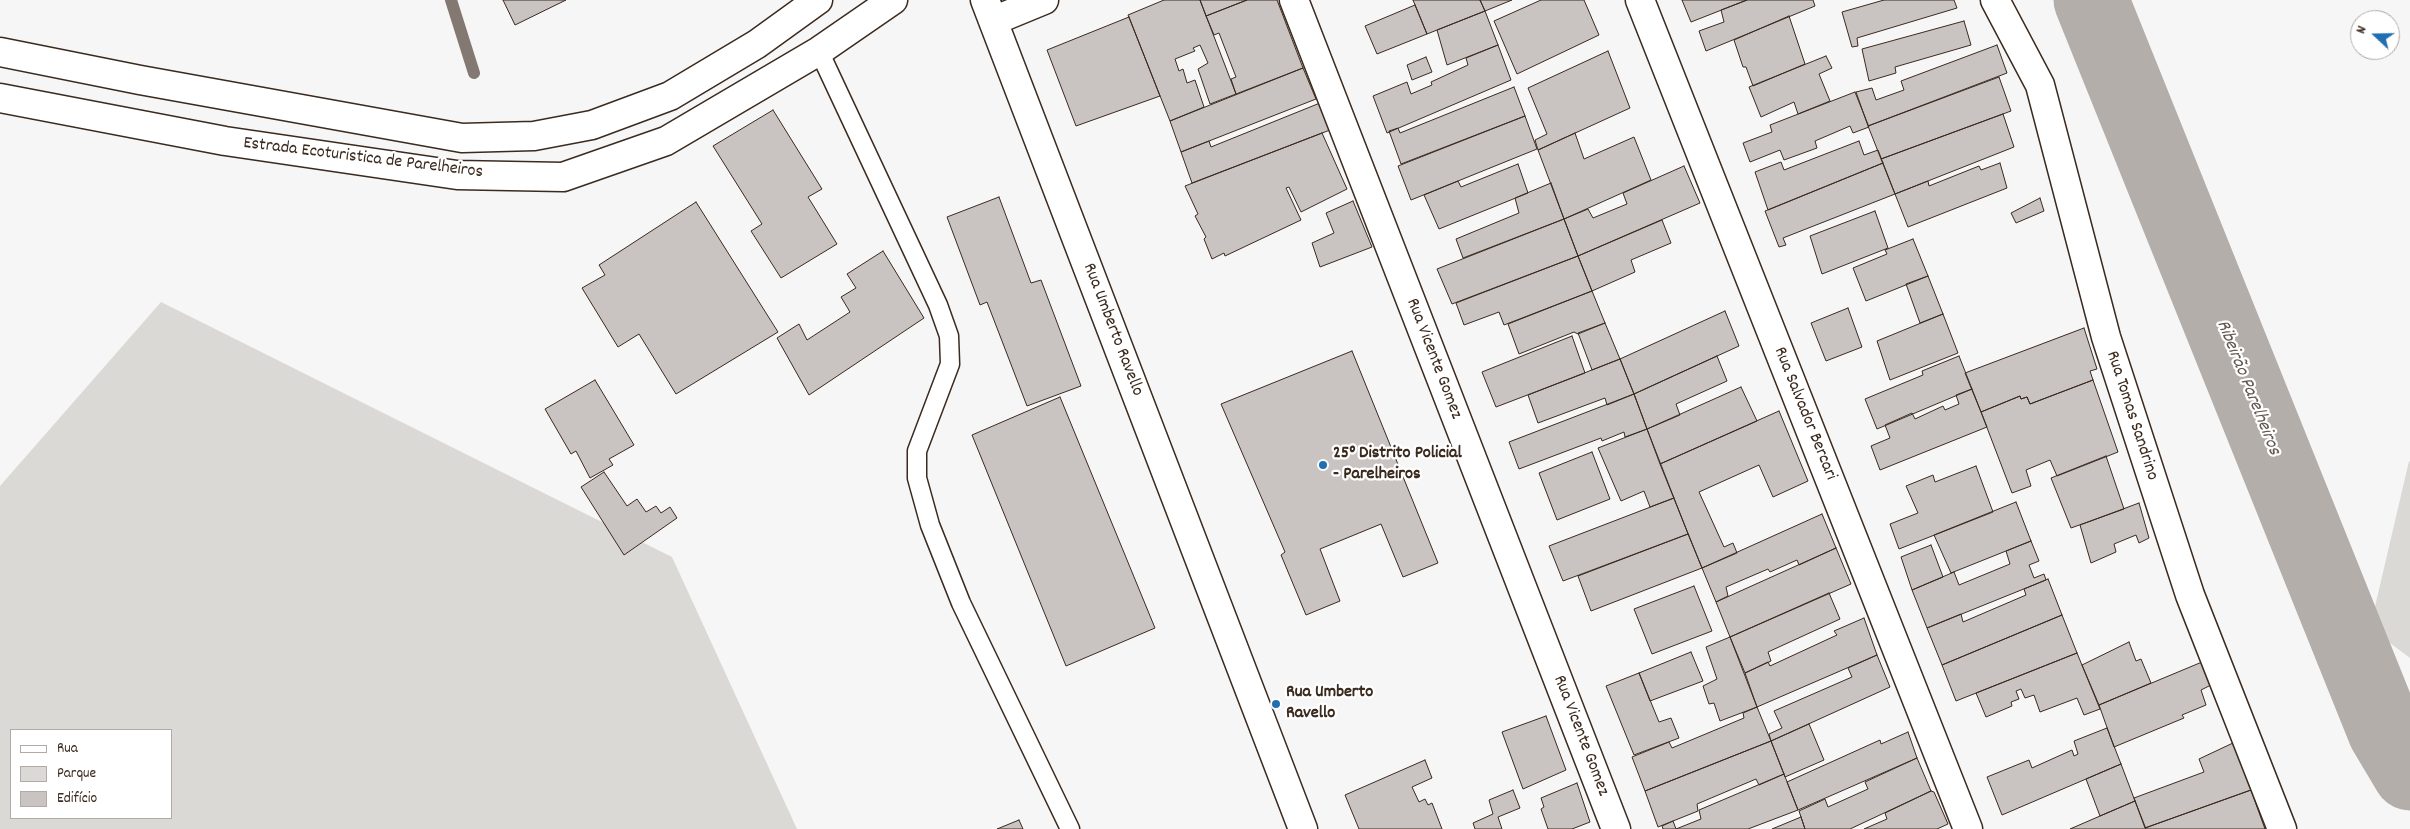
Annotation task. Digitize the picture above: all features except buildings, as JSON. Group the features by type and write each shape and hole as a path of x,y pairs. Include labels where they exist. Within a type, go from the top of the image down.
{"street":[{"name":"Estrada Ecoturistica de Parelheiros","path":"0,52 140,80 462,138 534,136 592,124 670,96 757,44 818,0"},
{"name":"Estrada Ecoturistica de Parelheiros","path":"0,98 225,141 457,175 563,177 666,141 819,51 893,0"},
{"path":"989,10 1044,0"},
{"name":"Rua Vicente Gomez","path":"1294,0 1616,829"},
{"name":"Rua Salvador Bercari","path":"1640,0 1968,829"},
{"name":"Rua Tomas Sandrino","path":"1995,0 2040,86 2106,337 2126,402 2190,595 2282,829"},
{"name":"Rua Umberto Ravello","path":"989,10 1303,829"}],"lane":[{"path":"819,51 938,306 949,336 950,364 917,451 917,478 930,525 961,603 1070,829"}],"green space":[{"path":"161,302 672,557 797,829 0,829 0,486"},
{"path":"2410,462 2410,658 2370,628"}],"waterway":[{"path":"451,0 474,73"},
{"name":"Ribeirão Parelheiros","path":"2091,0 2385,731 2410,773"}],"place":[{"name":"25° Distrito Policial - Parelheiros","path":"1323,465"},
{"name":"Rua Umberto Ravello","path":"1276,704"}]}
